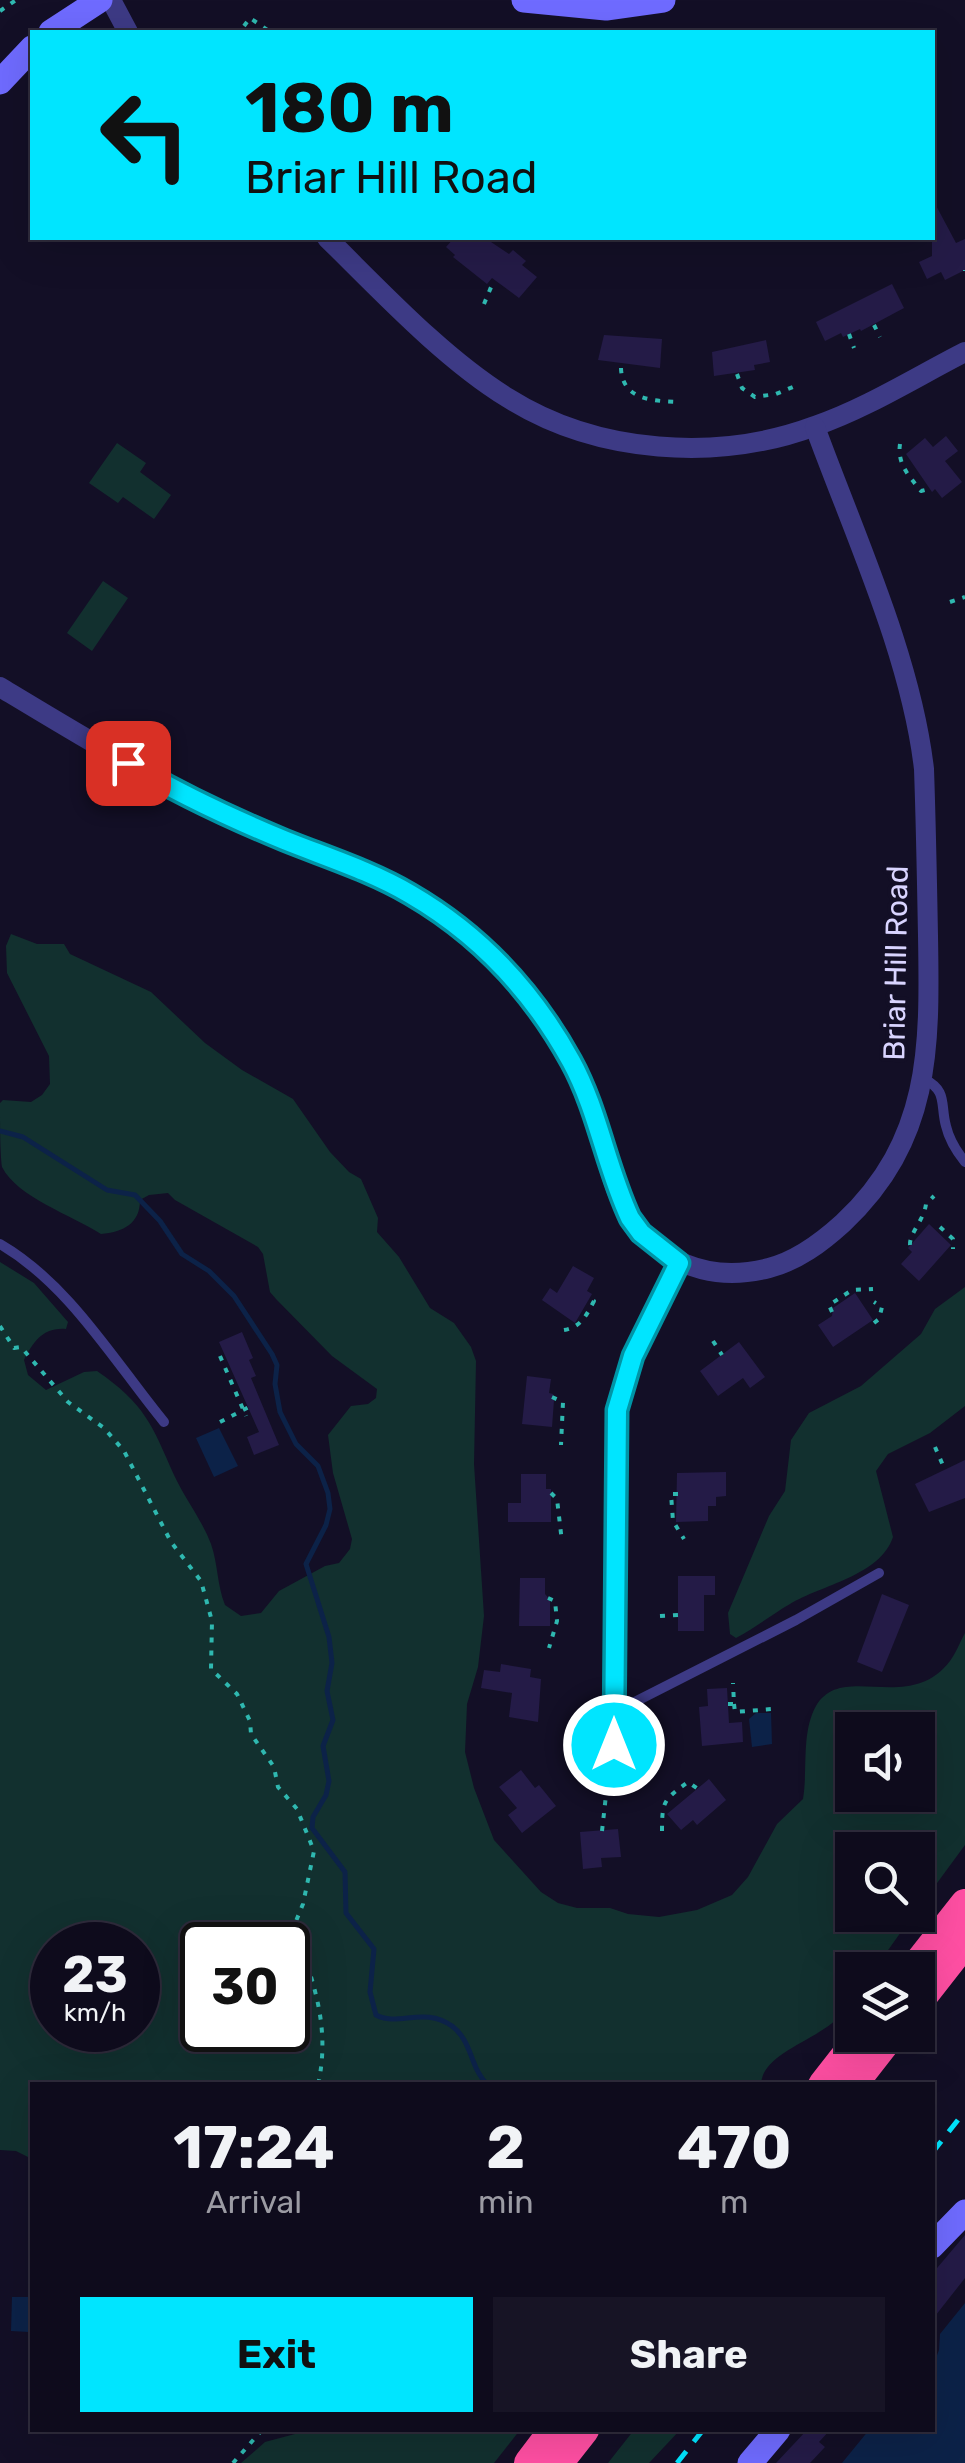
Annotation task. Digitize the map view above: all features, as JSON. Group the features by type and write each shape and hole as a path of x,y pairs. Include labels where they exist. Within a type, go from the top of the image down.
{"highway":[{"path":"927,1952 965,1904"},
{"path":"935,1980 965,1942"},
{"path":"825,2082 849,2052"},
{"path":"854,2082 878,2052"},
{"path":"529,2463 552,2432"},
{"path":"558,2463 582,2432"}],"street":[{"path":"53,30 100,0"},
{"path":"110,0 127,30"},
{"path":"524,0 606,8 663,0"},
{"path":"0,82 30,50"},
{"path":"328,240 481,380 511,400 573,428 642,445 698,448 764,440 815,427 965,352"},
{"name":"Briar Hill Road","path":"0,687 149,776 265,832 377,877 468,934 525,991 572,1064 590,1102 630,1218 641,1233 679,1263 725,1274 777,1266 808,1252 879,1184 913,1122 929,1042 920,732 908,682 815,427"},
{"path":"614,1745 617,1410 633,1356 679,1263"},
{"path":"935,2243 965,2212"},
{"path":"750,2463 776,2432"}],"lane":[{"path":"924,1079 943,1094 946,1126 965,1162"},
{"path":"0,1244 28,1262 66,1299 164,1422"},
{"path":"614,1712 796,1620 879,1573"}],"path":[{"path":"0,11 16,0"},
{"path":"244,26 250,18 268,30"},
{"path":"484,304 494,280"},
{"path":"874,325 880,337"},
{"path":"849,334 854,348"},
{"path":"621,368 625,386 633,394 679,402"},
{"path":"737,374 742,388 755,397 800,384"},
{"path":"900,444 901,464 921,491 929,489"},
{"path":"950,602 965,597"},
{"path":"910,1246 909,1241 925,1216 926,1204 934,1196"},
{"path":"940,1227 952,1240 953,1249"},
{"path":"832,1312 829,1306 852,1290 873,1289"},
{"path":"564,1330 576,1328 584,1319 594,1301 590,1298"},
{"path":"874,1302 882,1307 880,1319 874,1323"},
{"path":"0,1326 14,1348 21,1347 68,1402 104,1428 124,1450 171,1542 201,1581 212,1620 211,1668 237,1694 250,1721 251,1734 274,1766 278,1787 298,1808 314,1852 304,1904 294,1926 318,1998 325,2054 319,2082"},
{"path":"713,1342 722,1354"},
{"path":"220,1356 246,1408 246,1416"},
{"path":"552,1397 562,1402 561,1446"},
{"path":"220,1422 246,1408"},
{"path":"934,1447 945,1470"},
{"path":"551,1493 557,1498 562,1542"},
{"path":"678,1494 671,1494 673,1521 684,1539"},
{"path":"548,1598 555,1601 557,1610 549,1648"},
{"path":"660,1616 678,1615"},
{"path":"733,1683 734,1712 772,1709"},
{"path":"602,1830 606,1795 618,1782"},
{"path":"662,1831 666,1798 688,1782 698,1789"},
{"path":"233,2463 260,2432"}],"green space":[{"path":"117,443 146,463 140,472 171,495 154,519 123,497 118,503 89,483"},
{"path":"103,581 128,598 92,651 67,633"},
{"path":"11,934 37,944 64,944 70,954 151,992 205,1043 293,1099 330,1152 361,1179 378,1218 377,1232 399,1257 430,1308 454,1323 471,1347 476,1361 474,1464 484,1616 478,1667 467,1704 465,1752 494,1840 541,1892 558,1903 659,1917 697,1910 732,1895 748,1877 777,1824 803,1799 807,1739 816,1706 828,1693 842,1688 896,1687 934,1677 950,1661 965,1633 965,1845 935,1886 935,1832 835,1832 835,1932 901,1932 887,1952 835,1952 835,2021 775,2060 762,2082 30,2082 30,2158 16,2151 0,2150 0,1262 34,1283 68,1322 66,1329 51,1330 35,1342 24,1360 28,1375 46,1390 84,1372 97,1371 137,1405 207,1535 225,1605 241,1616 261,1613 279,1591 325,1566 339,1563 350,1549 352,1539 333,1473 328,1435 351,1406 368,1404 376,1398 377,1389 332,1356 270,1292 263,1254 258,1247 168,1193 140,1200 137,1215 129,1225 101,1234 33,1197 10,1178 2,1167 0,1103 31,1102 42,1095 50,1084 49,1056 7,973 6,946"},
{"path":"965,1287 965,1406 930,1433 888,1454 876,1471 893,1537 886,1550 863,1570 803,1597 736,1638 730,1634 728,1613 769,1516 785,1491 791,1440 809,1413 861,1386 921,1334 935,1309"},
{"path":"302,2432 518,2432 494,2463 241,2463 265,2442"},
{"path":"632,2432 678,2432 649,2463 608,2463"}],"water":[{"path":"219,1428 238,1466 214,1477 196,1438"},
{"path":"756,1713 771,1713 772,1744 752,1747 749,1719"},
{"path":"12,2297 30,2297 29,2332 11,2331"},
{"path":"965,2303 965,2463 842,2463 867,2432 935,2432 935,2361 940,2334"}],"building":[{"path":"935,204 956,243 965,239 965,270 945,280 941,272 927,279 919,262 932,256"},
{"path":"452,240 488,240 509,254 513,250 526,261 522,265 537,277 519,298 492,278 487,284 446,247"},
{"path":"892,284 904,308 861,331 843,337 841,333 825,341 816,322"},
{"path":"604,335 662,339 660,368 598,360"},
{"path":"766,340 770,362 754,365 755,370 714,376 712,352"},
{"path":"946,436 958,451 945,461 962,482 942,498 935,489 932,492 906,454 925,438 933,447"},
{"path":"929,1224 951,1245 919,1281 901,1264 912,1252 908,1248"},
{"path":"573,1266 594,1278 587,1291 592,1294 575,1323 542,1300 550,1288 557,1293"},
{"path":"855,1293 873,1320 833,1347 818,1325 832,1316 833,1308"},
{"path":"242,1332 253,1358 249,1360 256,1376 251,1378 279,1445 254,1455 247,1437 259,1432 219,1342"},
{"path":"739,1342 765,1377 750,1388 743,1378 718,1396 700,1371"},
{"path":"527,1376 551,1379 552,1427 522,1424"},
{"path":"965,1460 965,1498 929,1512 915,1484"},
{"path":"726,1472 726,1496 716,1497 716,1506 708,1506 708,1521 676,1522 677,1473"},
{"path":"521,1474 546,1474 546,1489 551,1489 551,1522 508,1522 508,1503 521,1503"},
{"path":"678,1576 715,1576 715,1595 704,1595 704,1631 678,1631"},
{"path":"520,1578 545,1578 550,1626 519,1626"},
{"path":"882,1594 909,1605 882,1672 857,1662"},
{"path":"501,1664 531,1669 530,1677 541,1679 538,1722 509,1717 512,1693 481,1688 484,1670 500,1672"},
{"path":"727,1688 729,1723 742,1722 743,1742 702,1746 699,1707 708,1706 707,1689"},
{"path":"521,1770 556,1806 522,1833 508,1815 517,1808 499,1787"},
{"path":"709,1779 726,1800 697,1825 693,1820 681,1830 667,1814"},
{"path":"618,1829 621,1857 601,1858 602,1867 583,1869 580,1832"},
{"path":"965,2235 965,2278 935,2316 935,2270"},
{"path":"805,2432 828,2432 819,2442 825,2447 810,2463 776,2463"}],"waterway":[{"path":"0,1131 23,1137 107,1190 135,1195 160,1221 182,1254 209,1271 234,1296 272,1354 277,1365 275,1384 280,1412 296,1444 318,1466 330,1509 306,1564 329,1637 332,1663 327,1691 333,1720 323,1746 329,1781 312,1828 345,1872 346,1913 374,1949 370,1992 376,2015 393,2019 431,2018 452,2026 464,2040 485,2082"}],"railway":[{"path":"935,2149 965,2111"},
{"path":"677,2463 701,2432"}],"route":[{"path":"128,763 240,821 377,877 439,912 468,934 525,991 550,1026 590,1102 630,1218 641,1233 679,1263 633,1356 617,1410 614,1745"}]}
